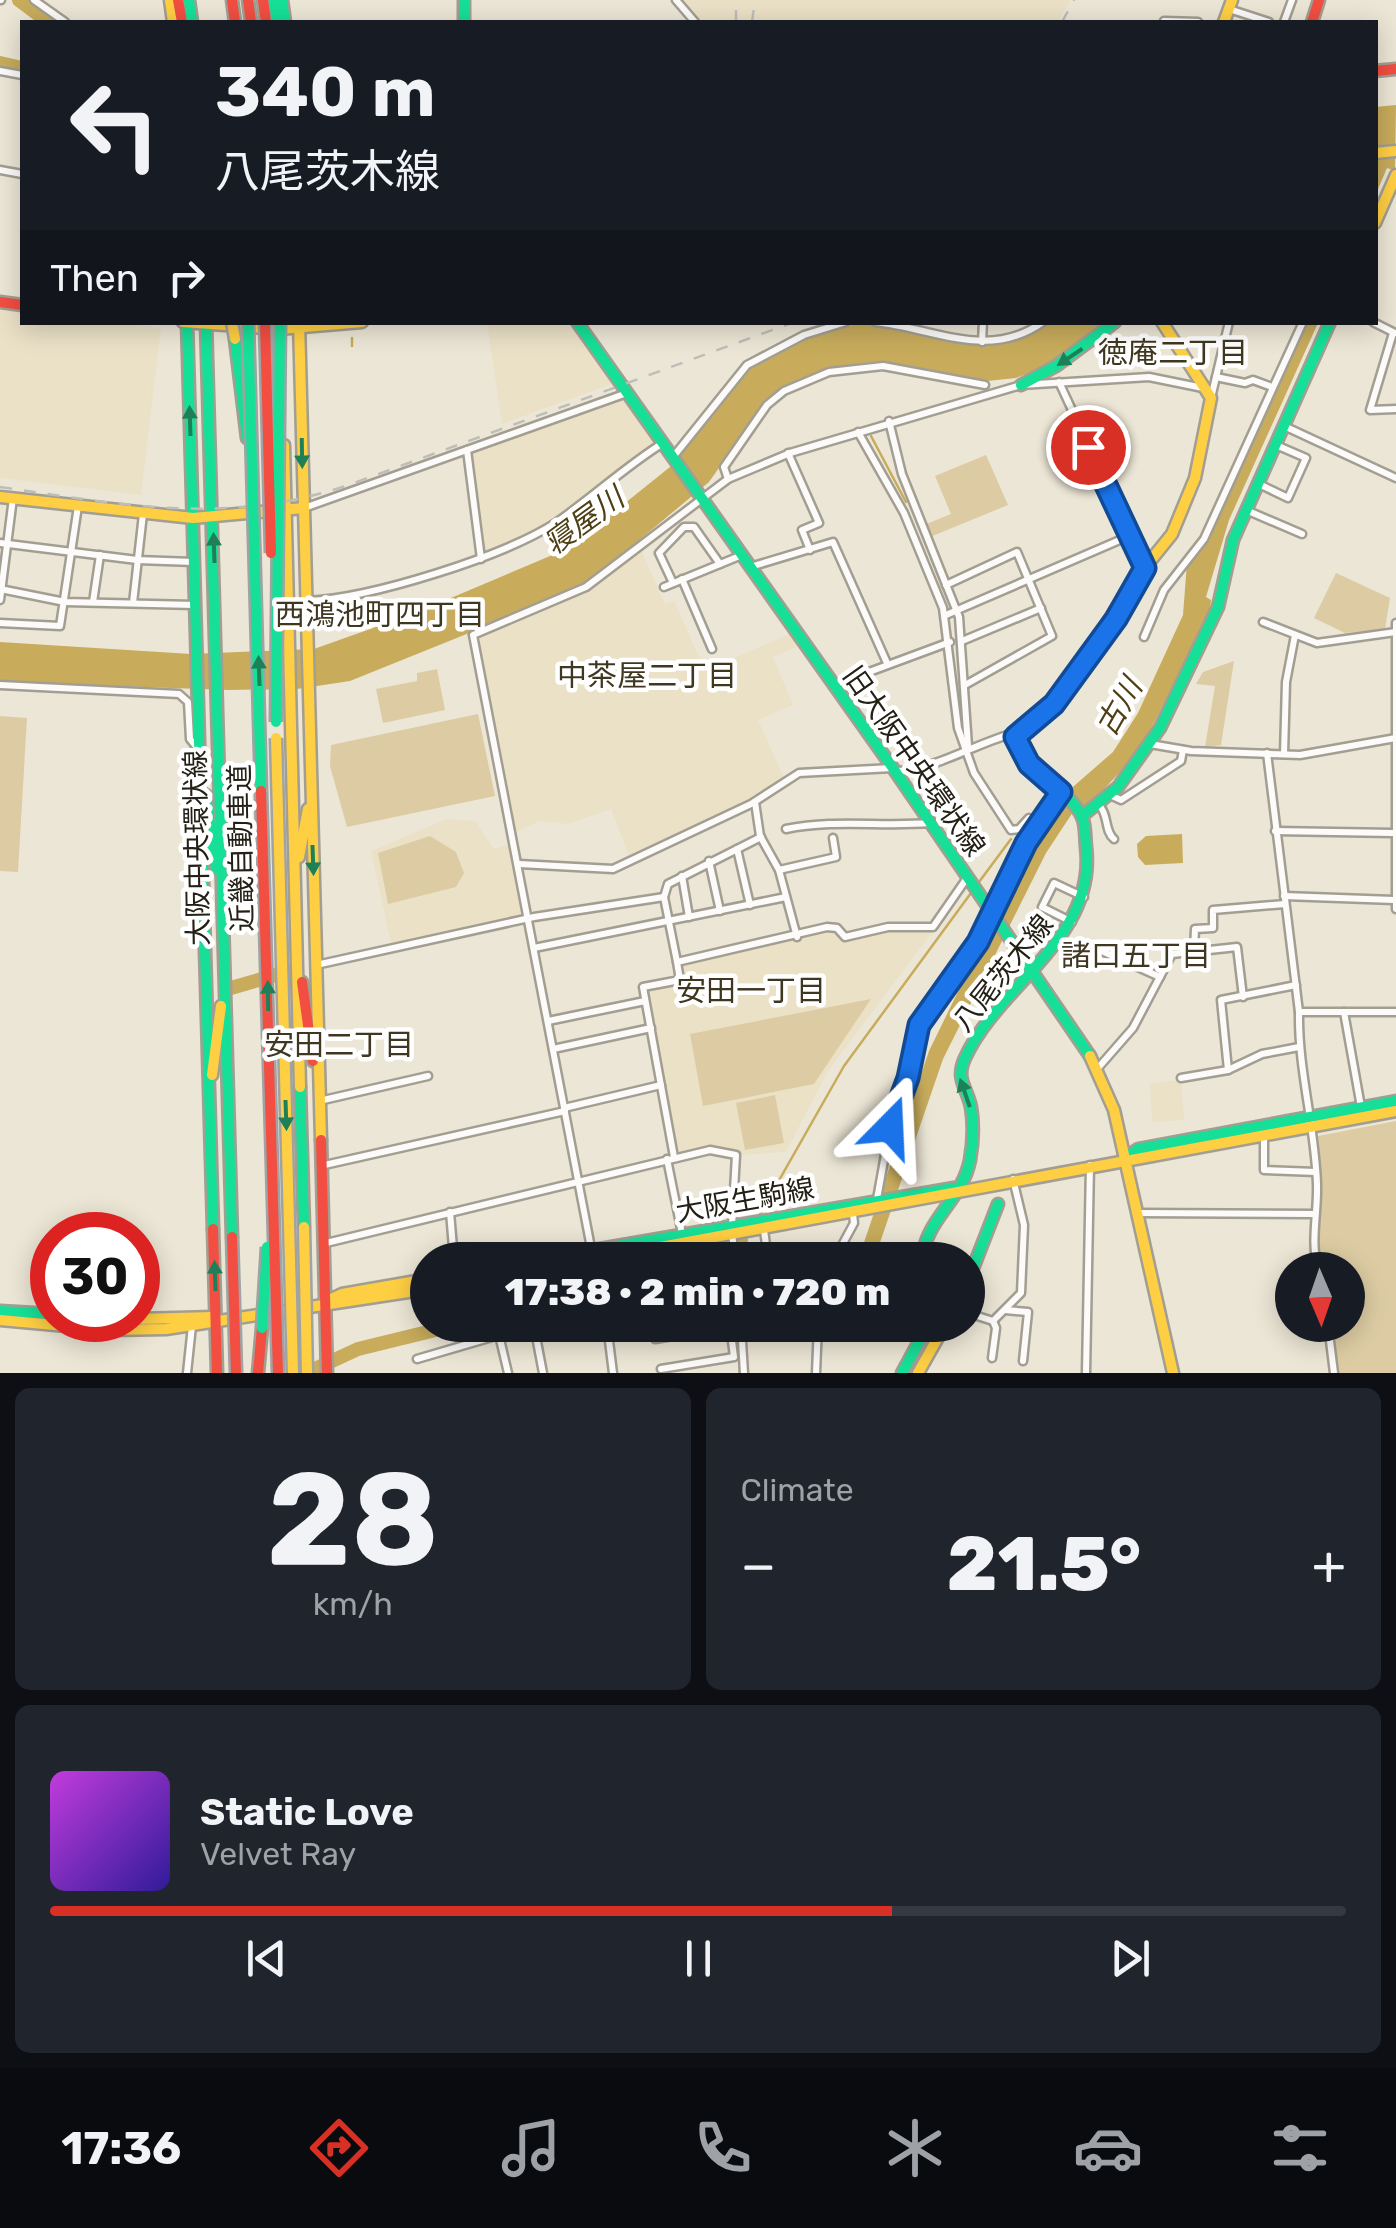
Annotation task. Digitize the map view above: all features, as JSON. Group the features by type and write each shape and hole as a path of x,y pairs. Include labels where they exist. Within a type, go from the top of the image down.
{"main road":[{"path":"1378,216 1396,175"},
{"path":"186,325 217,1373"},
{"name":"大阪中央環状線","path":"206,325 236,1373"},
{"path":"232,325 253,492"},
{"name":"近畿自動車道","path":"248,325 278,1373"},
{"name":"近畿自動車道","path":"264,325 293,1373"},
{"path":"276,722 280,325"},
{"path":"280,325 308,1373"},
{"path":"299,325 327,1364"},
{"name":"旧大阪中央環状線","path":"579,325 969,878 1098,1068 1114,1110 1173,1373"},
{"path":"1021,385 1056,366 1111,325"},
{"path":"1164,325 1208,394 1199,469 1159,554 1145,568 1116,619 1054,704 1015,737 1029,764 1080,813 1110,795 1150,744 1218,607 1230,550 1329,325"},
{"path":"6,498 193,518 304,508"},
{"path":"199,736 221,890"},
{"path":"312,791 300,844 296,920 319,1101"},
{"name":"八尾茨木線","path":"962,1188 973,1121 959,1078 968,1051 994,1012 1073,923 1086,897 1080,813"},
{"path":"208,1098 224,994"},
{"path":"258,1373 268,1233 269,1062"},
{"name":"大阪生駒線","path":"695,1242 875,1204 1264,1136 1396,1101"},
{"name":"大阪生駒線","path":"1124,1158 1138,1150 1396,1112"},
{"path":"925,1242 928,1224 962,1188"},
{"name":"大阪生駒線","path":"652,1242 682,1234 733,1236 745,1223 763,1227 853,1214 875,1204"},
{"path":"983,1242 998,1204"},
{"path":"325,1302 342,1294 410,1282"},
{"path":"160,1319 216,1318 410,1291"},
{"path":"0,1311 30,1313"},
{"path":"0,1320 120,1328 192,1325 216,1318"},
{"path":"902,1373 919,1342"},
{"path":"918,1373 936,1342"}],"street":[{"path":"676,0 694,20"},
{"path":"40,2 62,20"},
{"path":"1231,4 1265,20"},
{"path":"674,458 747,365 804,334 836,325"},
{"path":"890,325 982,342 1018,337 1038,325"},
{"path":"944,336 946,325"},
{"path":"982,342 983,325"},
{"path":"589,1242 474,636 590,584 701,496 728,479 788,454 1021,385 1149,377 1208,394 1228,325"},
{"path":"1144,637 1170,580 1204,539 1302,325"},
{"path":"1395,333 1370,410 1396,409"},
{"path":"728,479 724,467 767,404 784,391 829,372 883,366 985,385"},
{"path":"1216,377 1246,383 1253,380 1272,387"},
{"path":"1059,382 1145,568"},
{"path":"304,508 627,393"},
{"path":"890,421 915,508 956,610 962,642 964,733"},
{"path":"1284,426 1396,478"},
{"path":"858,432 904,513 946,615 974,773 1009,828 1017,830 1029,818 1039,822"},
{"path":"306,600 350,594 481,559 558,521 663,443"},
{"path":"1259,484 1288,498 1306,458 1276,445"},
{"path":"467,450 481,559"},
{"path":"788,454 818,523 802,530 810,550"},
{"path":"0,600 6,498"},
{"path":"0,623 60,626 78,506"},
{"path":"904,513 915,508"},
{"path":"1246,510 1302,534"},
{"path":"134,603 144,514"},
{"path":"673,583 658,552 684,527 694,527 720,564"},
{"path":"946,615 1130,536"},
{"path":"750,566 833,542 887,663"},
{"path":"3,543 138,560 194,562"},
{"path":"946,585 1017,552 1052,636 964,685"},
{"path":"664,587 742,554"},
{"path":"93,602 100,555"},
{"path":"682,579 712,649"},
{"path":"1,589 65,602 195,605"},
{"path":"962,642 1041,608"},
{"path":"1263,622 1317,643 1396,632"},
{"path":"1194,950 1195,929 1214,928 1213,910 1284,900 1395,904 1396,623"},
{"path":"1284,754 1286,682 1295,635"},
{"path":"834,686 950,642"},
{"path":"0,684 179,694 188,702 190,739 199,750"},
{"path":"519,864 613,869 754,802 803,772 870,766 893,770 930,767 967,747 1011,734 1015,737"},
{"path":"1150,744 1183,750 1320,754 1395,738"},
{"path":"1110,795 1121,800 1181,762 1183,750"},
{"path":"1267,753 1300,1012 1298,1048 1316,1172 1313,1252"},
{"path":"875,1204 890,1127 908,1078 919,1025 972,952 1039,822 1062,794"},
{"path":"754,802 761,837 779,870 797,937"},
{"path":"1099,805 1108,815 1108,832 1114,838"},
{"path":"786,830 823,821 892,826 930,823"},
{"path":"1275,831 1393,833"},
{"path":"682,1234 643,987 680,980 664,896 670,882 761,837"},
{"path":"779,870 836,857 834,838"},
{"path":"737,849 750,904"},
{"path":"710,861 720,911"},
{"path":"682,876 689,917"},
{"path":"677,962 797,937 830,926 846,937 888,927 932,927 969,878"},
{"path":"1073,923 1042,907 1054,884 1086,897"},
{"path":"316,964 529,919 664,896"},
{"path":"534,948 786,897"},
{"path":"1098,1068 1133,1028 1172,954 1237,948 1243,997"},
{"path":"1104,952 1160,978"},
{"path":"1228,1070 1221,1000 1296,985"},
{"path":"548,1021 645,1000"},
{"path":"1300,1012 1396,1012"},
{"path":"1344,1012 1362,1107"},
{"path":"553,1049 651,1028"},
{"path":"1181,1078 1228,1070 1262,1054 1298,1048"},
{"path":"319,1101 428,1076"},
{"path":"320,1166 661,1085"},
{"path":"1264,1136 1264,1170 1316,1172"},
{"path":"322,1244 710,1150 736,1155 734,1242"},
{"path":"1086,1373 1090,1164"},
{"path":"993,1321 1021,1293 1024,1224 1012,1179"},
{"path":"450,1212 452,1242"},
{"path":"1137,1212 1315,1214"},
{"path":"844,1242 854,1224 853,1214"},
{"path":"763,1227 765,1242"},
{"path":"1005,1310 1028,1312 1023,1361"},
{"path":"985,1318 993,1321 996,1328 992,1358"},
{"path":"187,1373 192,1325"},
{"path":"417,1358 499,1335 508,1373"},
{"path":"536,1342 542,1373"},
{"path":"609,1342 613,1373"},
{"path":"662,1369 734,1356 732,1342"},
{"path":"743,1342 744,1373"},
{"path":"816,1373 817,1342"},
{"path":"1330,1342 1334,1373"}],"shaded area":[{"path":"679,0 1071,0 1059,20 697,20"},
{"path":"1396,105 1395,171 1387,168 1378,189 1378,159 1383,148 1378,148 1378,107"},
{"path":"0,308 20,311 20,325 161,328 141,495 0,478"},
{"path":"487,325 572,325 612,384 502,424"},
{"path":"871,325 981,345 1018,339 1044,325 1106,325 1050,365 1016,378 978,382 872,362 836,367 794,383 762,407 709,482 596,576 561,596 350,681 297,689 229,690 0,682 0,642 191,654 314,649 387,623 399,612 413,614 569,548 670,467 748,367 805,337 842,326"},
{"path":"1304,325 1317,325 1229,520 1206,597 1211,600 1210,610 1141,749 1085,810 1079,807 1073,812 1046,853 943,1059 880,1242 864,1242 929,1051 1031,842 1067,792 1113,752 1138,713 1183,615 1187,563 1212,530"},
{"path":"622,399 654,441 653,446 528,537 483,556 470,454"},
{"path":"986,455 1008,505 930,537 924,525 951,514 935,476"},
{"path":"641,550 665,604 674,601 705,670 790,634 798,646 773,657 793,705 758,720 785,780 746,804 630,859 611,809 567,824 540,821 516,832 477,642 481,636 582,593"},
{"path":"1336,573 1390,598 1385,629 1345,633 1314,618"},
{"path":"1234,661 1221,745 1205,747 1215,686 1196,684 1203,672"},
{"path":"437,669 445,710 383,723 376,689 417,681 417,673"},
{"path":"478,714 495,796 347,827 330,766 331,745"},
{"path":"0,716 27,718 18,872 0,871"},
{"path":"447,819 475,821 494,849 509,844 521,916 391,943 371,851"},
{"path":"1182,834 1183,863 1145,865 1138,857 1137,844 1146,836"},
{"path":"430,836 456,852 464,873 456,887 388,904 378,853"},
{"path":"834,930 844,939 888,930 934,930 828,1071 786,1152 738,1155 714,1147 676,1154 649,987 683,980 681,967 686,963"},
{"path":"871,999 814,1084 703,1106 690,1034"},
{"path":"1181,1080 1184,1120 1152,1122 1150,1083"},
{"path":"775,1095 784,1143 745,1150 736,1103"},
{"path":"1396,1121 1396,1373 1337,1373 1334,1342 1365,1342 1365,1252 1318,1252 1322,1190 1318,1136"}],"waterway":[{"path":"19,0 45,20"},
{"path":"0,63 20,68"},
{"path":"352,338 352,346"},
{"path":"871,436 906,502"},
{"path":"976,886 1011,839"},
{"path":"757,1219 844,1066 971,893"},
{"path":"231,988 293,970"},
{"path":"306,1373 358,1349 410,1336"},
{"path":"737,1342 740,1373"}],"railway":[{"path":"736,0 736,20"},
{"path":"752,20 755,0"},
{"path":"1063,20 1074,0"},
{"path":"0,487 178,508 264,505 308,497 786,325"}],"traffic: fast":[{"path":"189,0 192,20"},
{"path":"274,0 277,20"},
{"path":"282,0 285,20"},
{"path":"464,0 464,20"},
{"path":"187,325 213,1229"},
{"path":"206,325 232,1237"},
{"path":"248,325 261,791"},
{"path":"276,722 280,325"},
{"path":"579,325 895,771 1090,1056"},
{"path":"1021,385 1056,366 1111,325"},
{"path":"1082,816 1118,787 1160,728 1218,607 1233,540 1329,325"},
{"path":"235,339 247,438"},
{"path":"927,1242 960,1187 970,1160 972,1114 961,1072 965,1058 980,1031 1062,934 1077,908 1085,879 1082,817 1018,743"},
{"path":"206,795 216,868"},
{"path":"300,1087 304,1227"},
{"path":"1127,1157 1138,1149 1396,1101"},
{"path":"640,1242 954,1188"},
{"path":"983,1242 998,1204"},
{"path":"262,1328 267,1247"},
{"path":"0,1311 30,1313"},
{"path":"902,1373 919,1342"}],"traffic: slow":[{"path":"170,0 173,20"},
{"path":"1225,20 1232,0"},
{"path":"1378,153 1396,151"},
{"path":"1378,216 1396,175"},
{"path":"224,325 279,329 326,325"},
{"path":"233,325 235,339"},
{"path":"299,325 321,1140"},
{"path":"1018,743 1015,737 1066,687 1134,581 1172,534 1195,478 1211,398 1164,325"},
{"path":"284,445 300,1087"},
{"path":"0,497 193,518 304,508"},
{"path":"276,738 293,1373"},
{"path":"299,857 308,809"},
{"path":"212,1075 221,1006"},
{"path":"1090,1056 1114,1110 1173,1373"},
{"path":"687,1242 1396,1111"},
{"path":"304,1227 307,1373"},
{"path":"327,1301 342,1294 410,1282"},
{"path":"0,1320 110,1330 166,1329 410,1292"},
{"path":"160,1318 214,1317"},
{"path":"918,1373 935,1342"}],"traffic: jam":[{"path":"178,0 182,20"},
{"path":"232,0 235,20"},
{"path":"248,0 251,20"},
{"path":"263,0 266,20"},
{"path":"1313,20 1319,0"},
{"path":"1378,71 1396,69"},
{"path":"0,302 20,305"},
{"path":"265,325 271,553"},
{"path":"261,791 278,1373"},
{"path":"302,982 313,1061"},
{"path":"321,1140 327,1373"},
{"path":"213,1229 217,1373"},
{"path":"232,1237 236,1373"},
{"path":"258,1373 262,1328"}],"district":[{"name":"徳庵二丁目","path":"1173,353"},
{"name":"西鴻池町四丁目","path":"380,615"},
{"name":"中茶屋二丁目","path":"647,676"},
{"name":"諸口五丁目","path":"1136,956"},
{"name":"安田一丁目","path":"751,991"},
{"name":"安田二丁目","path":"339,1045"}],"route":[{"path":"890,1127 908,1078 919,1025 978,942 1026,843 1061,792 1029,764 1015,737 1054,704 1116,619 1131,586 1145,568 1088,447"}],"water label":[{"name":"寝屋川","path":"584,521"},
{"name":"古川","path":"1119,707"}]}
